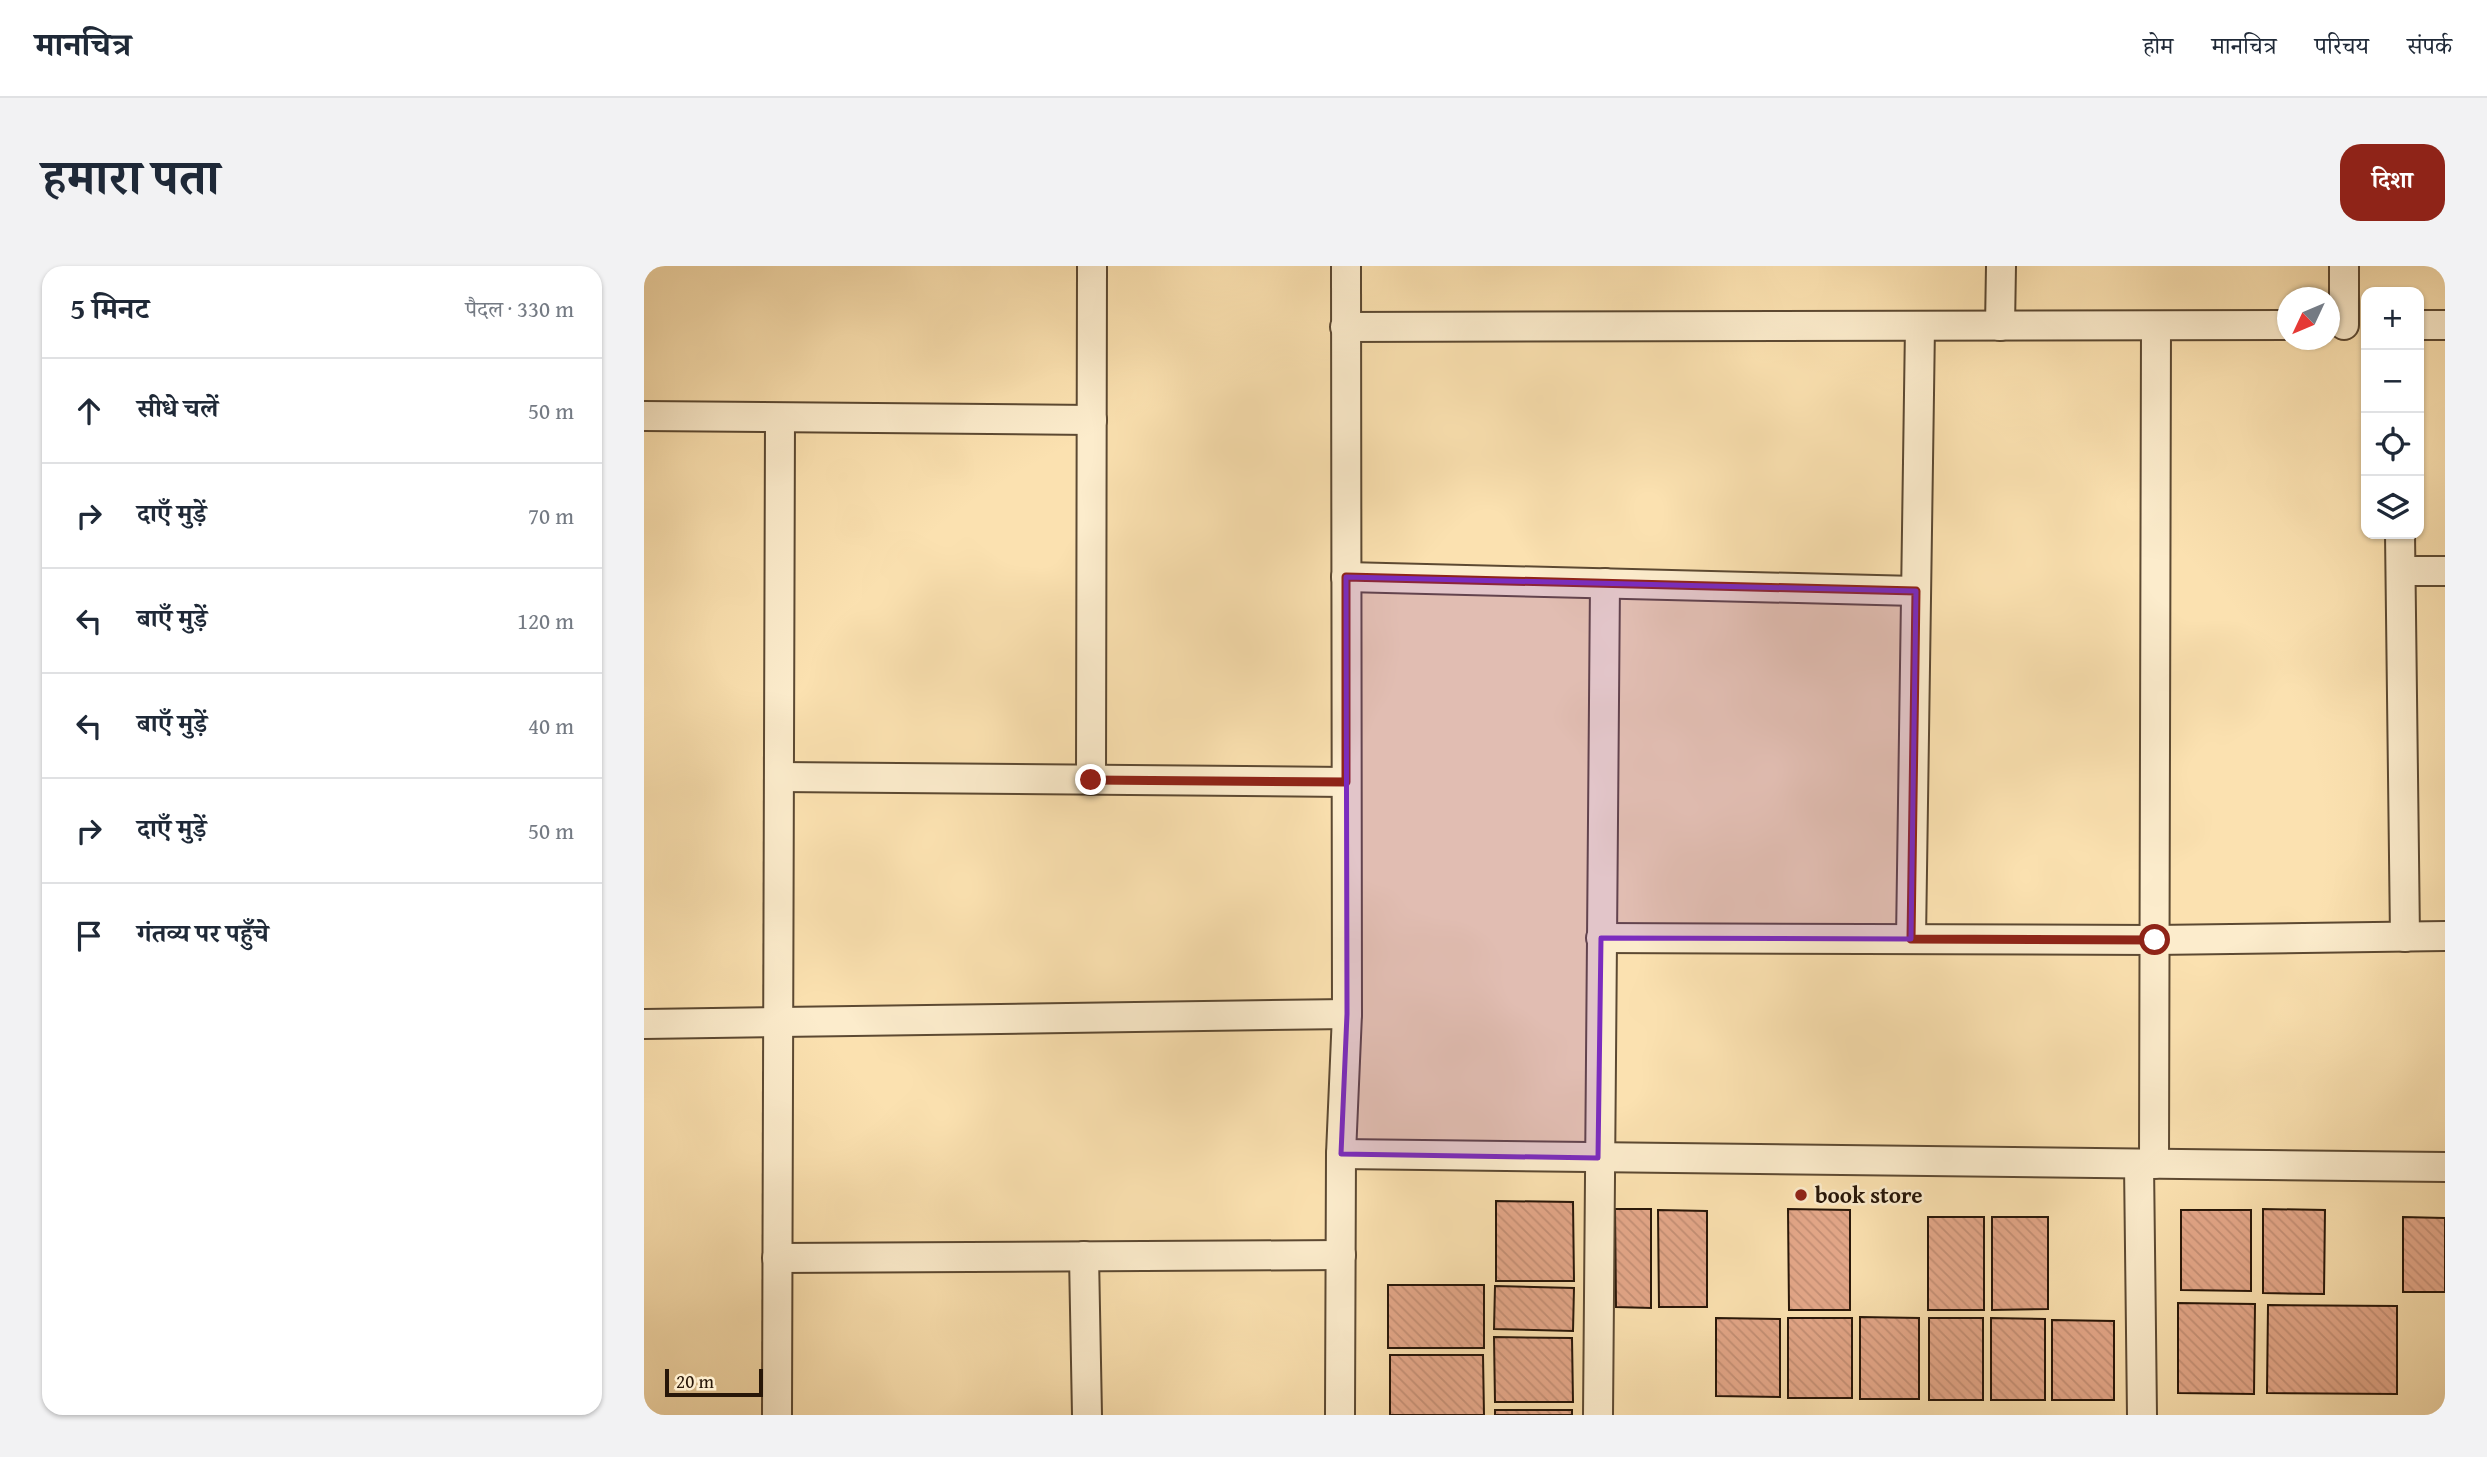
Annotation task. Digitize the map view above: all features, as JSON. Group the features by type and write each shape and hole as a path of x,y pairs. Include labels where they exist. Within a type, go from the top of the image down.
{"street":[{"path":"1091,780 1092,266"},
{"path":"1340,1415 1341,1154 1346,1014 1346,266"},
{"path":"2000,326 2001,266"},
{"path":"2344,266 2347,325"},
{"path":"1345,327 2277,325"},
{"path":"2424,325 2445,325"},
{"path":"1911,939 1920,326"},
{"path":"2142,1415 2155,940 2156,326"},
{"path":"644,416 1092,420"},
{"path":"777,1415 780,418"},
{"path":"2400,539 2405,937"},
{"path":"2401,571 2445,571"},
{"path":"1346,577 1916,591"},
{"path":"1598,1415 1598,1157 1605,583"},
{"path":"779,777 1346,782"},
{"path":"1601,938 2155,940 2445,936"},
{"path":"644,1024 1346,1014"},
{"path":"1341,1154 2445,1167"},
{"path":"777,1258 1341,1255"},
{"path":"1084,1256 1087,1415"}],"highlighted area":[{"path":"1346,577 1916,591 1911,939 1601,938 1598,1158 1341,1154 1347,1014"}],"building":[{"path":"1496,1201 1573,1202 1574,1281 1496,1281"},
{"path":"1615,1209 1651,1209 1651,1308 1616,1307"},
{"path":"1788,1209 1850,1210 1850,1310 1789,1310"},
{"path":"2263,1209 2325,1210 2324,1294 2263,1293"},
{"path":"1658,1210 1707,1211 1707,1307 1659,1307"},
{"path":"2181,1210 2251,1210 2251,1291 2181,1290"},
{"path":"1928,1217 1984,1217 1984,1310 1928,1310"},
{"path":"1992,1217 2048,1217 2048,1309 1992,1310"},
{"path":"2403,1217 2445,1218 2445,1292 2403,1292"},
{"path":"1388,1285 1484,1285 1484,1348 1388,1348"},
{"path":"1495,1286 1574,1288 1573,1331 1494,1329"},
{"path":"2178,1303 2255,1304 2254,1394 2178,1393"},
{"path":"2268,1305 2397,1306 2397,1394 2267,1393"},
{"path":"1860,1317 1919,1318 1919,1399 1860,1399"},
{"path":"1716,1318 1780,1319 1780,1397 1716,1396"},
{"path":"1788,1318 1852,1318 1852,1398 1788,1398"},
{"path":"1929,1318 1983,1318 1983,1400 1929,1400"},
{"path":"1991,1318 2045,1319 2045,1400 1991,1400"},
{"path":"2052,1320 2114,1321 2114,1400 2052,1400"},
{"path":"1494,1337 1572,1338 1573,1402 1495,1402"},
{"path":"1390,1355 1483,1355 1484,1415 1390,1415"},
{"path":"1495,1410 1572,1410 1572,1415 1495,1415"}],"place":[{"name":"book store","path":"1801,1195"}],"route":[{"path":"1091,780 1346,782 1346,577 1916,591 1911,939 2155,940"}]}
